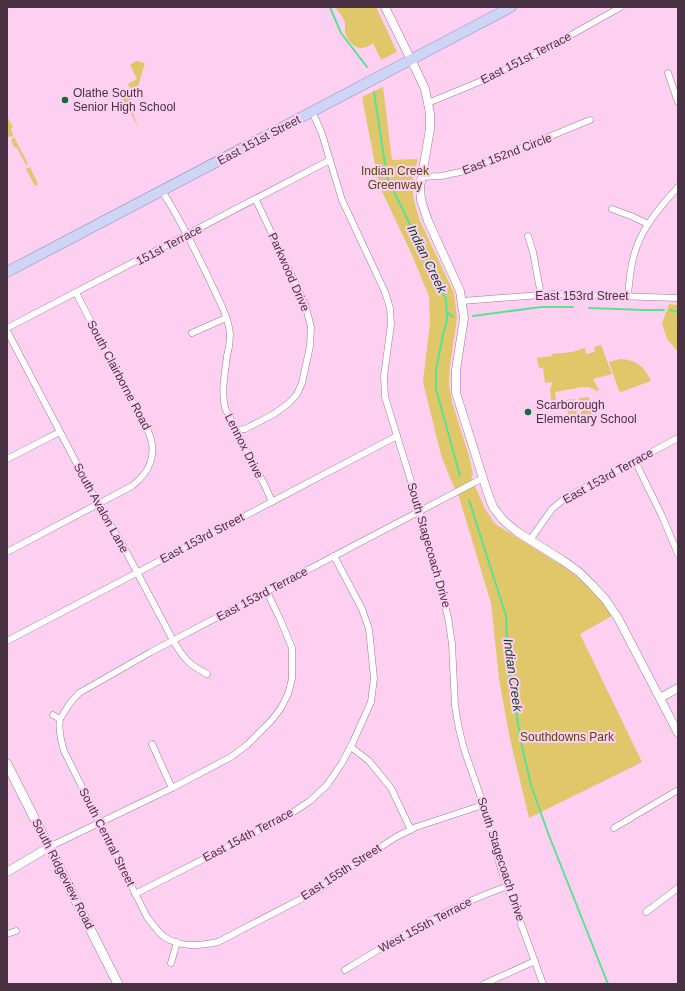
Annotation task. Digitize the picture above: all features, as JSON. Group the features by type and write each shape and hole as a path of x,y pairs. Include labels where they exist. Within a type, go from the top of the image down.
{"main road":[{"name":"East 151st Street","path":"7,272 510,7"},
{"name":"South Ridgeview Road","path":"7,764 118,984"}],"street":[{"path":"385,7 425,89 430,113 430,129 420,187 424,212 458,284 464,318 455,386 458,400 483,478 494,506 503,520 516,531 578,572 605,599 618,618 678,733"},
{"name":"East 151st Terrace","path":"428,103 491,77 530,58 620,7"},
{"path":"668,73 678,102"},
{"name":"South Stagecoach Drive","path":"312,112 322,134 342,200 385,292 388,302 391,318 391,331 384,376 387,405 419,511 448,617 452,644 455,706 459,730 464,750 483,805 501,869 543,984"},
{"name":"East 152nd Circle","path":"422,176 441,176 465,171 590,120"},
{"name":"151st Terrace","path":"7,328 187,236 330,160"},
{"path":"628,296 633,258 641,236 648,224 678,187"},
{"name":"Lennox Drive","path":"162,191 187,236 226,318 229,328 230,341 223,380 223,397 225,408 272,502"},
{"name":"Parkwood Drive","path":"236,430 245,429 274,414 289,403 297,394 302,383 310,346 311,327 306,304 256,200"},
{"path":"612,209 648,224"},
{"path":"528,236 533,252 541,295"},
{"name":"South Clairborne Road","path":"7,552 132,486 144,476 152,460 152,443 148,431 76,293"},
{"name":"East 153rd Street","path":"462,301 570,293 678,298"},
{"path":"192,333 226,318"},
{"name":"South Avalon Lane","path":"7,331 98,504 137,572 173,640 184,658 196,668 207,674"},
{"path":"7,459 60,432"},
{"name":"East 153rd Street","path":"7,641 397,436"},
{"name":"East 153rd Terrace","path":"530,540 552,509 565,498 678,438"},
{"path":"635,461 662,516 678,554"},
{"name":"East 153rd Terrace","path":"60,719 79,692 173,640 483,478"},
{"name":"East 154th Terrace","path":"135,894 284,818 310,801 327,785 351,747 371,702 374,678 372,650 369,629 362,609 334,556"},
{"path":"7,872 49,847 225,761 247,745 271,721 281,708 288,694 292,679 292,648 280,618 266,592"},
{"path":"660,698 678,688"},
{"path":"53,715 60,719"},
{"name":"South Central Street","path":"60,719 59,729 64,751 147,917 163,935 177,942"},
{"path":"152,744 172,788"},
{"path":"351,747 369,761 391,788 411,830"},
{"path":"614,828 678,790"},
{"name":"East 155th Street","path":"177,942 185,945 201,946 218,942 320,889 379,848 411,830 439,819 483,805"},
{"name":"West 155th Terrace","path":"345,970 380,948 451,909 480,895 508,886"},
{"path":"646,912 678,888"},
{"path":"7,934 16,931"},
{"path":"171,963 177,942"},
{"path":"484,984 535,961"}],"green space":[{"path":"335,7 376,7 397,52 381,60 373,43 365,48 361,48 351,43 345,32 344,20"},
{"path":"136,61 145,63 137,90 129,87 128,84 137,79 130,65"},
{"name":"Southdowns Park","path":"383,87 392,160 418,159 413,176 413,197 420,221 454,293 457,318 449,384 452,402 469,456 473,474 471,477 485,509 495,524 576,576 603,602 612,616 580,634 642,762 529,818 510,739 499,679 491,603 459,497 441,455 423,382 430,322 429,296 412,255 379,185 362,97"},
{"path":"124,94 132,97 132,111 139,128 122,98"},
{"path":"7,116 13,127 11,129 13,136 9,137 7,134"},
{"path":"14,137 28,164 26,165 11,140"},
{"path":"30,167 38,184 35,186 26,169"},
{"path":"669,304 678,305 678,352 667,339 662,323"},
{"path":"601,345 612,374 593,379 599,390 596,391 589,387 582,387 555,392 557,408 552,408 550,389 553,382 545,383 543,368 539,368 537,358 552,356 552,354 572,352 585,348 586,354 595,352 594,347"},
{"path":"620,359 635,362 645,371 651,381 621,392 619,391 609,362"},
{"path":"589,397 592,418 582,420 579,398"},
{"path":"575,399 578,420 569,422 566,400"}],"waterway":[{"name":"Indian Creek","path":"330,7 341,33 367,67"},
{"name":"Indian Creek","path":"374,92 387,177 446,299 447,320 436,371 436,389 460,476"},
{"path":"473,316 541,307 573,307"},
{"path":"589,308 664,310"},
{"path":"670,310 678,312"},
{"name":"Indian Creek","path":"448,313 453,317"},
{"name":"Indian Creek","path":"469,500 506,616 508,662 521,742 531,785 548,833 608,984"}],"place":[{"name":"Olathe South Senior High School","path":"65,100"},
{"name":"Scarborough Elementary School","path":"528,412"}],"park label":[{"name":"Indian Creek Greenway","path":"395,178"}]}
